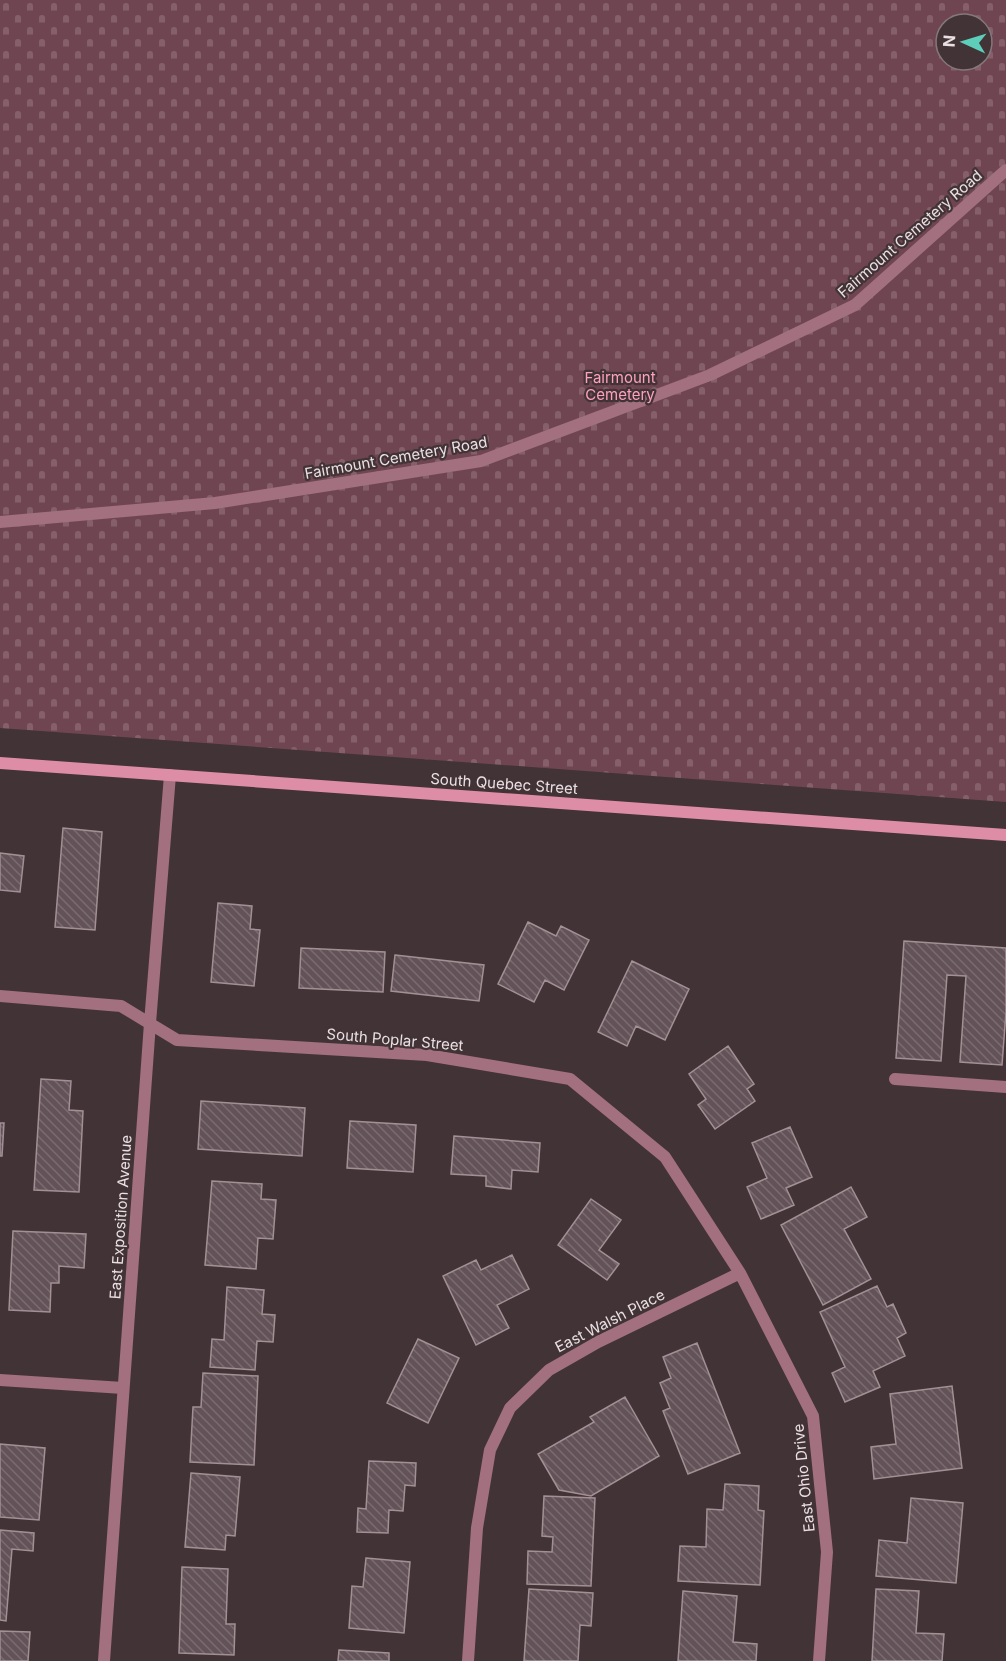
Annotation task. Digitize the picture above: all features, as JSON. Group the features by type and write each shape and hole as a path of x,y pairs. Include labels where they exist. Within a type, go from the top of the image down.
{"main road":[{"name":"South Quebec Street","path":"0,763 1006,835"}],"street":[{"name":"Fairmount Cemetery Road","path":"0,522 215,504 481,461 710,375 855,305 1006,170"},
{"name":"East Exposition Avenue","path":"104,1661 170,775"},
{"name":"South Poplar Street","path":"0,996 121,1006 177,1040 426,1055 570,1079 665,1158 740,1273"},
{"path":"895,1079 1006,1087"},
{"name":"East Walsh Place","path":"468,1661 477,1528 490,1450 510,1408 549,1370 598,1342 740,1273"},
{"name":"East Ohio Drive","path":"740,1273 813,1416 827,1552 819,1661"},
{"path":"0,1380 123,1388"}],"green space":[{"name":"Fairmount Cemetery","path":"0,0 1006,0 1006,802 0,728"}],"building":[{"path":"63,828 102,832 95,930 55,927"},
{"path":"0,853 24,856 20,892 0,890"},
{"path":"218,903 252,906 250,929 260,930 254,986 211,982"},
{"path":"528,922 556,936 561,926 589,940 564,990 545,980 534,1002 498,984"},
{"path":"904,941 1006,948 1006,1012 1002,1065 960,1062 966,976 947,975 941,1061 896,1058"},
{"path":"301,948 385,952 383,992 299,988"},
{"path":"395,955 484,965 479,1001 391,991"},
{"path":"632,961 689,989 665,1040 636,1026 627,1046 598,1032"},
{"path":"728,1046 754,1084 747,1089 755,1101 715,1129 698,1105 706,1099 689,1074"},
{"path":"41,1079 71,1081 69,1110 83,1111 79,1192 34,1190"},
{"path":"201,1101 305,1108 302,1156 198,1149"},
{"path":"350,1121 416,1125 413,1172 347,1168"},
{"path":"0,1123 4,1123 2,1156 0,1156"},
{"path":"790,1127 812,1177 786,1188 794,1205 761,1219 747,1187 767,1178 752,1143"},
{"path":"454,1136 540,1143 538,1172 512,1170 511,1189 486,1186 486,1176 451,1174"},
{"path":"212,1181 262,1184 261,1199 276,1200 273,1239 258,1238 256,1269 205,1265"},
{"path":"851,1187 867,1217 844,1229 871,1279 823,1305 781,1225"},
{"path":"591,1199 621,1220 599,1250 619,1264 607,1280 558,1245"},
{"path":"13,1231 86,1234 84,1268 59,1266 59,1283 51,1283 50,1312 9,1310"},
{"path":"512,1255 529,1289 497,1305 509,1328 476,1345 443,1276 476,1260 481,1270"},
{"path":"877,1286 887,1307 893,1304 906,1333 897,1338 905,1356 873,1371 880,1387 845,1402 832,1373 845,1367 820,1312"},
{"path":"227,1287 264,1290 262,1314 275,1315 273,1342 257,1341 255,1370 210,1367 212,1339 224,1340"},
{"path":"418,1339 459,1358 428,1423 387,1403"},
{"path":"697,1343 740,1453 688,1474 663,1411 670,1408 660,1383 671,1378 663,1357"},
{"path":"203,1373 258,1376 254,1465 190,1462 193,1407 201,1407"},
{"path":"952,1386 962,1468 874,1479 871,1447 896,1444 890,1394"},
{"path":"625,1397 659,1456 591,1496 559,1490 538,1454 594,1422 590,1417"},
{"path":"0,1444 45,1448 39,1520 0,1517"},
{"path":"369,1461 416,1463 415,1486 405,1485 403,1511 389,1510 388,1533 357,1532 358,1508 366,1509"},
{"path":"191,1473 240,1477 235,1536 226,1535 225,1550 185,1547"},
{"path":"725,1484 759,1486 758,1510 764,1511 760,1585 678,1581 680,1546 706,1547 707,1509 723,1510"},
{"path":"544,1496 595,1498 591,1586 527,1584 528,1551 552,1552 553,1537 542,1536"},
{"path":"911,1498 963,1503 956,1583 876,1576 879,1540 907,1543"},
{"path":"0,1530 34,1533 33,1551 12,1549 6,1621 0,1620"},
{"path":"366,1558 410,1562 404,1633 349,1628 352,1586 363,1587"},
{"path":"182,1567 228,1569 226,1624 235,1624 234,1655 179,1653"},
{"path":"529,1589 593,1593 591,1626 580,1625 578,1661 524,1661"},
{"path":"876,1589 919,1591 916,1633 944,1634 942,1661 872,1661"},
{"path":"683,1591 737,1596 733,1642 757,1644 756,1661 678,1661"},
{"path":"0,1631 30,1632 28,1661 0,1661"},
{"path":"339,1650 389,1653 389,1661 338,1661"}]}
